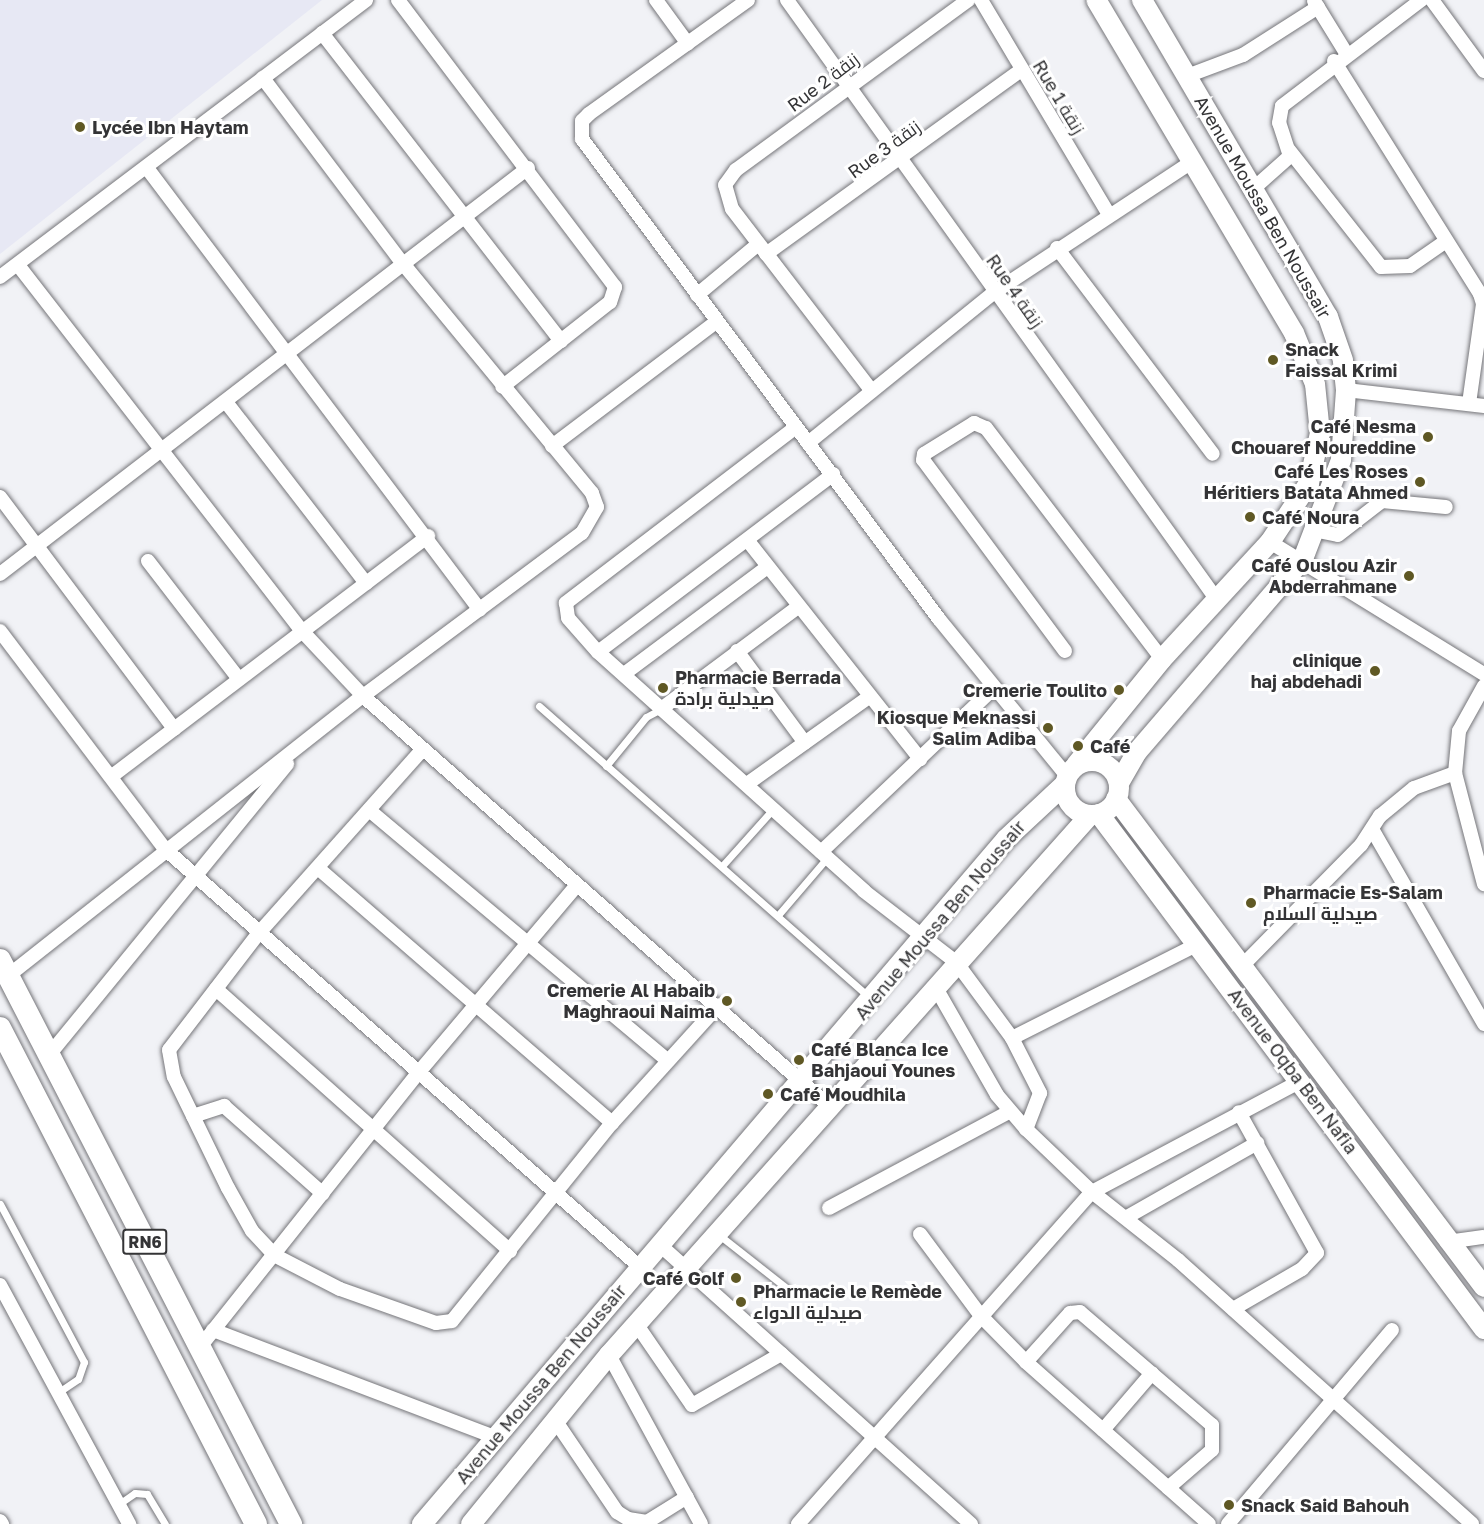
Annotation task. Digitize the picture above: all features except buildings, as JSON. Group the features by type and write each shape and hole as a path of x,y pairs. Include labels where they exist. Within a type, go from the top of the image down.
{"main road":[{"name":"RN6","path":"4,968 49,1055 206,1339 291,1524"},
{"name":"RN6","path":"0,1028 256,1524"}],"street":[{"path":"0,277 18,266 366,0"},
{"path":"398,0 528,168 615,287 610,302 502,387"},
{"path":"656,0 688,44"},
{"path":"748,0 589,114 579,132 716,322 993,689 1069,775"},
{"name":"Rue 4 زنقة","path":"787,0 904,157 993,293 1217,600"},
{"name":"Rue 2 زنقة","path":"761,250 732,209 725,184 736,170 850,83 968,0"},
{"name":"Rue 1 زنقة","path":"981,0 1108,213"},
{"name":"Avenue Moussa Ben Noussair","path":"422,1524 640,1267 872,1000 1006,839 1069,775 1162,659 1270,542 1300,501 1315,462 1320,432 1315,384 1294,333 1096,0"},
{"name":"Avenue Moussa Ben Noussair","path":"471,1524 609,1355 719,1235 957,962 1118,791 1137,752 1303,559 1318,531 1341,460 1346,390 1343,360 1328,317 1142,0"},
{"path":"1421,0 1334,61 1279,112 1289,150 1381,267 1410,266 1446,241"},
{"path":"1432,0 1484,71"},
{"path":"1187,76 1243,55 1316,3 1346,53"},
{"path":"322,33 561,341"},
{"path":"1334,61 1483,304 1469,404"},
{"name":"Rue 3 زنقة","path":"697,295 761,250 904,157 1021,70"},
{"path":"4,968 480,610 592,519 597,507 592,493 502,387 403,264 263,78"},
{"path":"1253,189 1284,168 1289,150"},
{"path":"808,443 993,293 1108,213 1192,162"},
{"path":"147,168 428,537 480,610"},
{"path":"0,574 528,168"},
{"path":"1057,248 1213,454"},
{"path":"761,250 871,390"},
{"path":"18,266 302,631 363,696 577,885 719,1005 830,1107"},
{"path":"552,446 716,322"},
{"path":"1346,390 1484,406"},
{"path":"226,402 366,583"},
{"path":"1065,651 923,460 924,454 974,423 986,428 1162,659"},
{"path":"796,427 566,603 568,618 598,652 824,855 922,940 957,962 1012,1038 1040,1093 1026,1129"},
{"path":"598,652 748,541 832,474"},
{"path":"0,496 174,729"},
{"path":"1318,531 1338,535 1382,501 1446,507"},
{"path":"112,776 428,537"},
{"path":"748,541 766,568 920,759"},
{"path":"1270,542 1303,559 1484,674"},
{"path":"148,561 239,679"},
{"path":"624,674 766,568"},
{"path":"660,709 798,606"},
{"path":"0,631 165,849 258,934 640,1267"},
{"path":"737,651 805,743"},
{"path":"1484,686 1459,731 1455,773 1484,884"},
{"path":"824,855 993,689"},
{"path":"747,784 869,697"},
{"path":"49,1055 196,878 299,748"},
{"path":"422,750 319,869 258,934 169,1050 174,1077 193,1116 252,1231 274,1256 340,1289 436,1323 452,1321 557,1194 612,1123 719,1005"},
{"name":"Avenue Oqba Ben Nafia","path":"1484,1287 1447,1242 1118,791 1102,762 1069,775 1074,809 1094,815 1198,944 1484,1329"},
{"path":"1244,964 1413,788 1455,773"},
{"path":"369,810 525,944 668,1061"},
{"path":"1372,829 1484,1024"},
{"path":"319,869 474,1008 612,1123"},
{"path":"497,1438 206,1339 419,1072 577,885"},
{"path":"1012,1038 1198,944"},
{"path":"936,988 1009,1112 1092,1192 1127,1217 1233,1309 1472,1524"},
{"path":"216,989 372,1132 510,1251"},
{"path":"798,1524 1092,1192 1301,1081"},
{"path":"193,1116 224,1106 323,1194"},
{"path":"829,1208 1009,1112"},
{"path":"1233,1309 1302,1269 1317,1253 1239,1112"},
{"path":"1127,1217 1257,1143"},
{"path":"920,1234 981,1316 1026,1362 1209,1524"},
{"path":"1447,1242 1484,1237"},
{"path":"660,1245 971,1524"},
{"path":"0,1285 129,1524"},
{"path":"1026,1362 1071,1314 1080,1312 1212,1425 1215,1437 1212,1450 1168,1488"},
{"path":"637,1325 692,1405 781,1354"},
{"path":"1228,1524 1392,1330"},
{"path":"609,1355 702,1524"},
{"path":"1103,1430 1152,1373"},
{"path":"555,1420 616,1512 628,1519 647,1522 687,1497"}],"lane":[{"path":"539,706 779,914 872,1000"},
{"path":"606,766 646,717 660,709"},
{"path":"722,866 774,808"},
{"path":"779,914 824,855"},
{"path":"0,1204 82,1356 78,1378 59,1392"},
{"path":"719,1235 784,1287"},
{"path":"119,1504 135,1493 147,1494 165,1524"}],"shaded area":[{"name":"Lycée Ibn Haytam","path":"0,0 322,0 0,254"}],"place":[{"name":"Lycée Ibn Haytam","path":"80,127"},
{"name":"Snack Faissal Krimi","path":"1273,360"},
{"name":"Café Nesma Chouaref Noureddine","path":"1428,437"},
{"name":"Café Les Roses Héritiers Batata Ahmed","path":"1420,482"},
{"name":"Café Noura","path":"1250,517"},
{"name":"Café Ouslou Azir Abderrahmane","path":"1409,576"},
{"name":"clinique haj abdehadi","path":"1375,671"},
{"name":"Pharmacie Berrada صيدلية برادة","path":"663,688"},
{"name":"Cremerie Toulito","path":"1119,690"},
{"name":"Kiosque Meknassi Salim Adiba","path":"1048,728"},
{"name":"Café","path":"1078,746"},
{"name":"Pharmacie Es-Salam صيدلية السلام","path":"1251,903"},
{"name":"Cremerie Al Habaib Maghraoui Naima","path":"727,1001"},
{"name":"Café Blanca Ice Bahjaoui Younes","path":"799,1060"},
{"name":"Café Moudhila","path":"768,1094"},
{"name":"Café Golf","path":"736,1278"},
{"name":"Pharmacie le Remède صيدلية الدواء","path":"741,1302"},
{"name":"Snack Said Bahouh","path":"1229,1505"}]}
